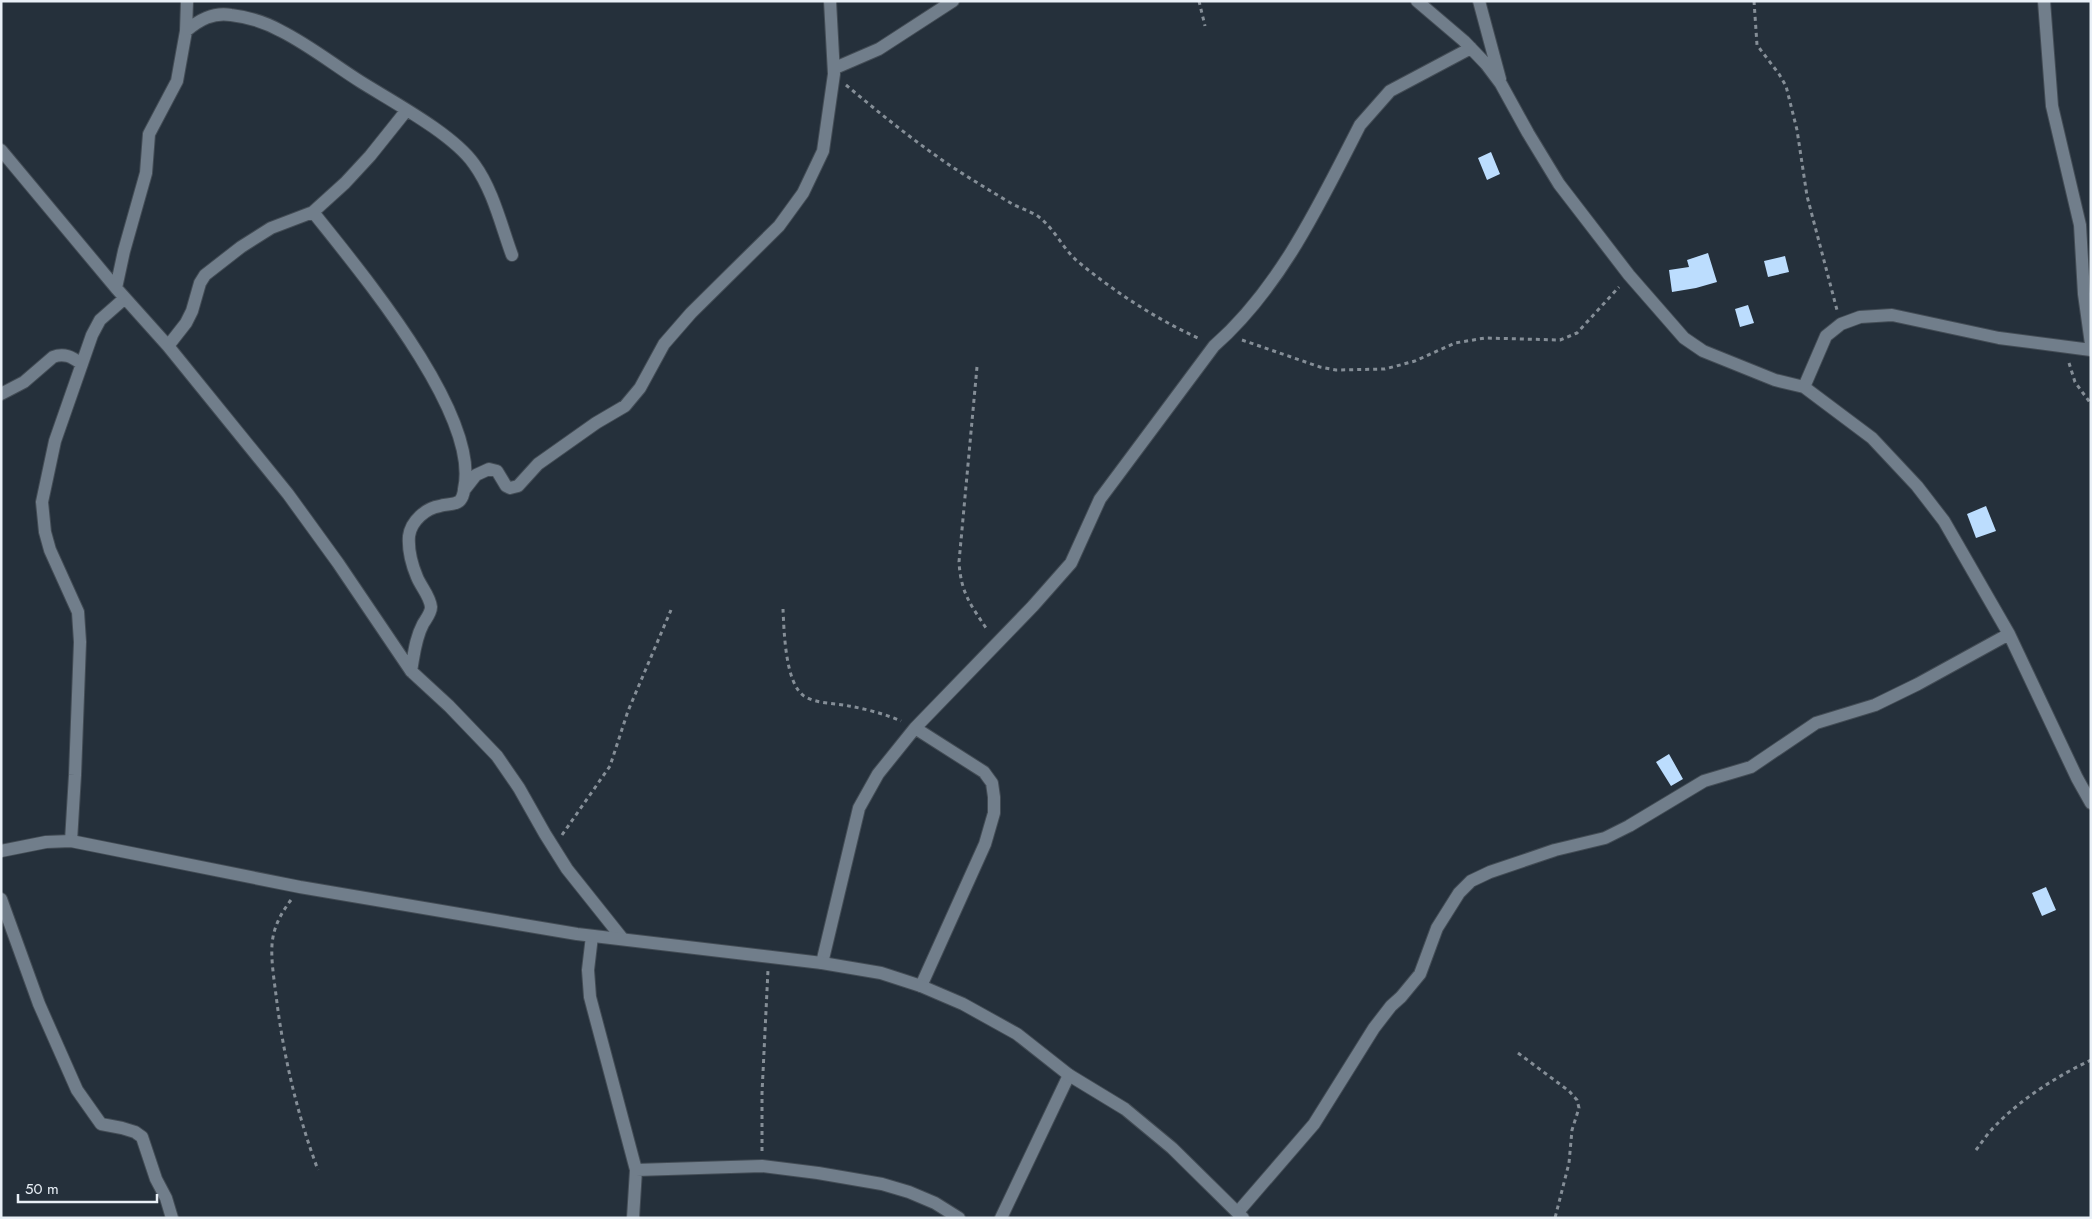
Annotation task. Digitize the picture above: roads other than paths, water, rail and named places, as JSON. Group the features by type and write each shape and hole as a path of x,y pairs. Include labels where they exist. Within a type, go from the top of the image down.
{"street":[{"path":"116,288 124,250 146,173 149,134 177,81 186,31 188,1"},
{"path":"411,671 417,636 431,610 430,601 415,569 410,553 409,535 414,523 426,510 458,503 465,489 476,475 489,469 497,471 506,486 510,488 518,486 538,464 596,423 624,406 640,388 664,344 691,313 779,226 803,192 822,152 835,71 830,1"},
{"path":"835,71 879,49 953,1"},
{"path":"1417,1 1470,48 1501,84 1528,134 1559,184 1630,275 1684,338 1703,351 1775,380 1804,387 1872,438 1917,486 1944,520 2008,634 2077,778 2091,803"},
{"path":"1479,1 1501,84"},
{"path":"2044,1 2052,106 2085,224 2084,294 2091,344"},
{"path":"186,31 199,20 214,15 229,14 257,20 281,30 459,147 474,164 489,193 512,255"},
{"path":"822,963 859,808 878,774 915,728 1033,606 1071,563 1100,499 1214,346 1228,334 1263,293 1301,237 1360,125 1372,110 1390,91 1470,48"},
{"path":"168,346 186,323 192,311 200,283 205,275 241,247 271,228 313,212 345,184 406,111"},
{"path":"1,150 116,288 168,346 288,494 338,563 411,671 449,706 497,756 519,788 567,868 622,938"},
{"path":"313,212 396,320 432,376 454,424 464,456 465,489"},
{"path":"71,841 76,775 80,642 78,612 50,550 45,532 42,502 55,441 92,336 100,320 125,298"},
{"path":"1804,387 1826,336 1841,324 1860,317 1892,315 1999,338 2091,350"},
{"path":"1,394 24,382 59,355 73,358 82,364"},
{"path":"1,851 46,842 71,841 300,887 592,936 622,938 822,963 881,973 922,986 963,1004 1018,1034 1069,1075 1125,1109 1172,1148 1241,1215 1314,1124 1374,1028 1420,974 1436,928 1459,893 1471,882 1490,872 1555,850 1605,838 1629,826 1704,781 1751,767 1816,723 1875,704 1918,684 2008,634"},
{"path":"915,728 984,772 992,784 994,797 994,813 985,844 922,986"},
{"path":"1,899 39,1004 77,1090 101,1124 128,1130 142,1137 172,1218"},
{"path":"592,936 588,970 590,997 636,1170 633,1218"},
{"path":"1001,1218 1069,1075"},
{"path":"636,1170 762,1166 818,1173 882,1184 909,1192 935,1203 959,1218"}]}
